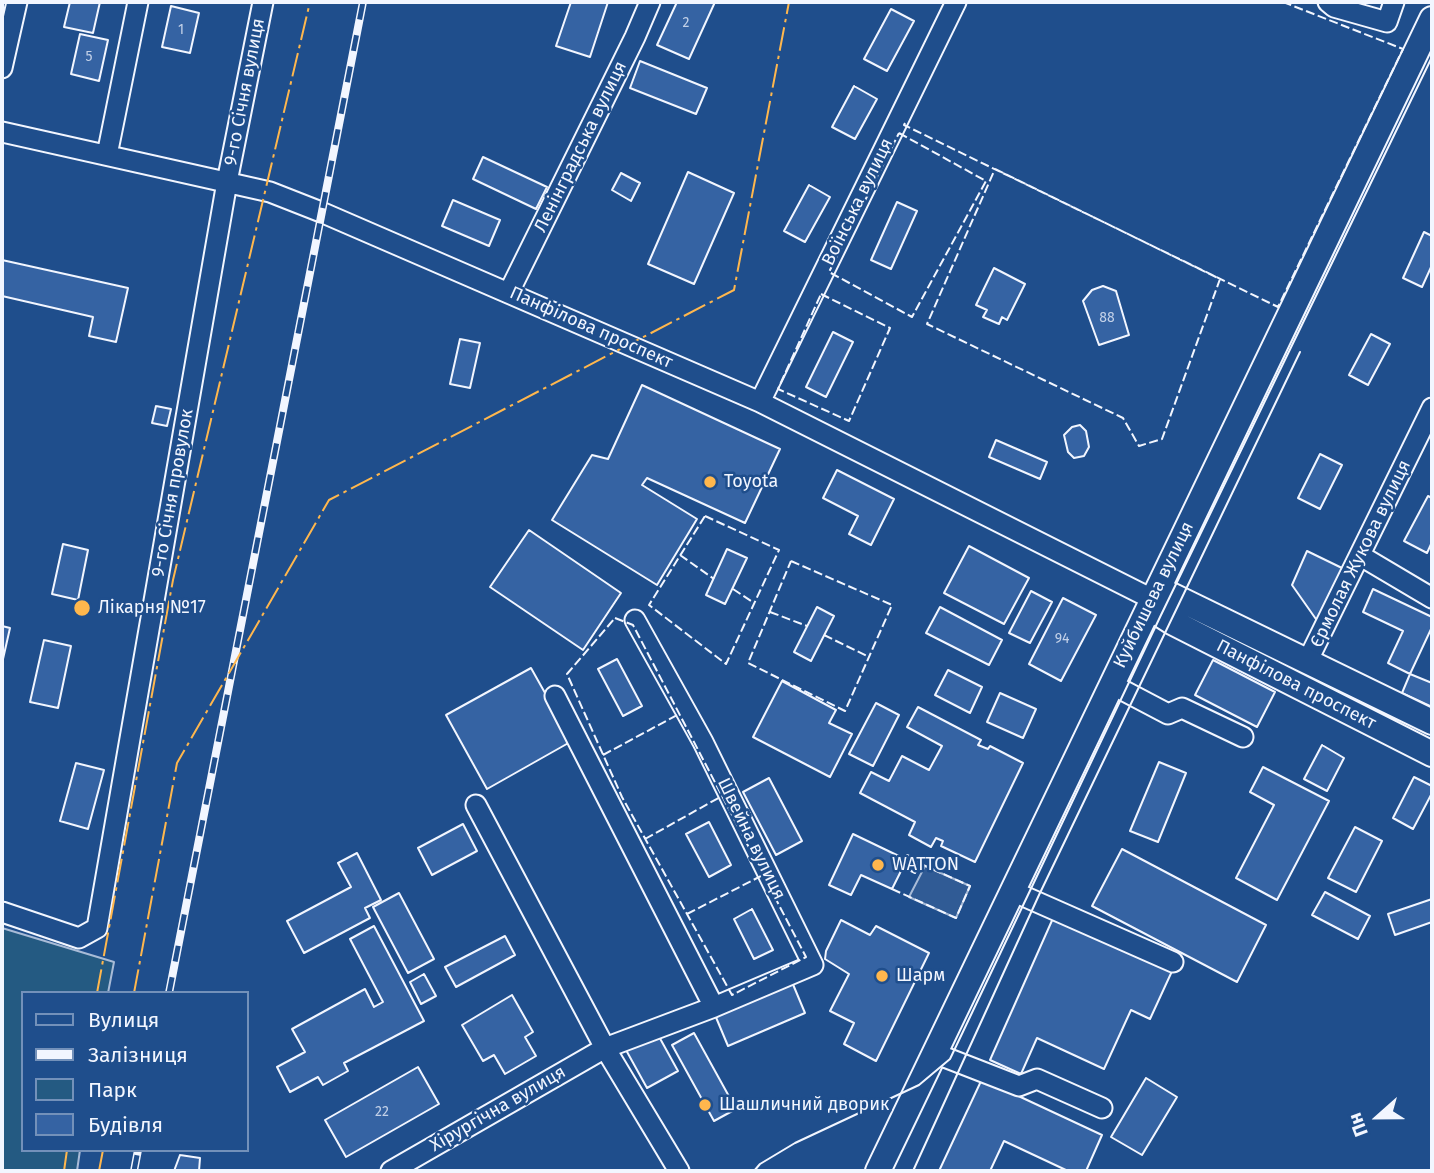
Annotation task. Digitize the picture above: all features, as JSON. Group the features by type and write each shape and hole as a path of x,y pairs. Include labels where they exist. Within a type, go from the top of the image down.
{"main road":[{"name":"Куйбишева вулиця","path":"877,1171 1111,684 1156,607 1432,19"},
{"path":"1156,607 1171,595 1432,722"},
{"name":"Панфілова проспект","path":"1156,607 1432,754"}],"street":[{"path":"2,68 17,2"},
{"path":"107,155 138,2"},
{"name":"9-го Січня вулиця","path":"227,182 263,2"},
{"name":"Ленінградська вулиця","path":"509,292 650,2"},
{"name":"Воїнська вулиця","path":"760,402 956,2"},
{"path":"1328,2 1334,7 1387,22 1394,2"},
{"name":"Панфілова проспект","path":"2,132 270,192 509,292 760,402 1156,607"},
{"name":"9-го Січня провулок","path":"2,912 79,938 97,928 227,182"},
{"name":"Єрмолая Жукова вулиця","path":"1307,662 1361,556 1426,439 1432,408"},
{"path":"1361,556 1432,598"},
{"name":"Швейна вулиця","path":"606,1048 714,1007 813,965 703,742 635,620"},
{"path":"1111,684 1168,714 1182,708 1243,737"},
{"path":"555,696 714,1007"},
{"path":"476,806 673,1170"},
{"path":"1012,891 1174,962"},
{"name":"Хірургічна вулиця","path":"391,1171 606,1048"},
{"path":"934,1053 1019,1086 1037,1079 1102,1108"}],"green space":[{"path":"2,928 114,962 108,991 21,991 21,1152 80,1152 77,1171 2,1171"}],"shaded area":[{"path":"925,866 970,886 956,918 909,897"}],"building":[{"path":"70,2 100,2 93,33 64,27"},
{"path":"571,2 608,2 590,57 556,46"},
{"path":"677,2 715,2 689,59 657,45"},
{"path":"171,6 199,13 190,53 162,47"},
{"path":"891,9 914,21 887,71 864,59"},
{"path":"80,34 108,40 99,81 71,74"},
{"path":"640,61 707,88 696,114 630,88"},
{"path":"854,86 877,99 855,139 832,127"},
{"path":"483,157 547,187 536,209 473,179"},
{"path":"688,172 734,193 694,284 648,264"},
{"path":"621,173 640,183 631,201 612,190"},
{"path":"809,185 830,197 805,242 784,231"},
{"path":"453,200 500,220 489,246 442,226"},
{"path":"897,202 917,211 891,269 871,260"},
{"path":"1424,232 1432,236 1432,265 1422,287 1403,278"},
{"path":"2,260 128,288 116,342 89,336 93,317 2,296"},
{"path":"994,268 1025,284 1007,320 1002,317 999,324 983,317 987,310 976,305"},
{"path":"1103,286 1116,291 1129,335 1099,345 1083,301 1092,290"},
{"path":"833,332 853,342 826,397 806,387"},
{"path":"1371,334 1390,344 1368,385 1349,375"},
{"path":"460,339 480,343 470,388 450,384"},
{"name":"Toyota","path":"642,385 780,449 745,523 647,478 642,485 697,519 657,585 552,520 592,455 608,459"},
{"path":"156,406 171,409 167,426 152,423"},
{"path":"1080,425 1086,431 1089,447 1084,456 1074,458 1068,452 1064,435 1072,427"},
{"path":"996,440 1047,462 1040,479 989,457"},
{"path":"1320,454 1342,465 1320,509 1298,498"},
{"path":"837,470 894,499 871,545 849,534 858,516 823,498"},
{"path":"1428,496 1432,498 1432,542 1427,553 1404,541"},
{"path":"529,530 621,593 583,650 490,587"},
{"path":"63,544 88,550 78,600 52,594"},
{"path":"969,546 1029,578 1004,624 944,593"},
{"path":"727,549 747,558 725,604 706,595"},
{"path":"1307,551 1344,569 1318,622 1292,585"},
{"path":"1373,589 1432,617 1432,627 1410,674 1388,663 1403,631 1363,612"},
{"path":"1031,591 1052,602 1030,643 1009,633"},
{"path":"1063,598 1096,615 1061,681 1029,664"},
{"path":"817,607 834,616 811,661 794,652"},
{"path":"940,607 1002,640 989,665 926,633"},
{"path":"2,626 10,628 3,659 2,659"},
{"path":"44,640 71,646 58,708 30,702"},
{"path":"617,659 642,706 623,716 598,669"},
{"path":"1213,660 1275,692 1257,727 1195,695"},
{"path":"531,668 572,741 487,789 446,715"},
{"path":"948,670 982,687 970,713 935,695"},
{"path":"1410,674 1432,683 1432,707 1402,693"},
{"path":"782,681 836,710 829,723 852,734 830,777 753,737"},
{"path":"1000,693 1036,709 1023,738 987,722"},
{"path":"876,703 899,715 873,766 849,754"},
{"path":"918,707 981,740 978,745 988,749 990,746 1023,763 975,862 941,846 943,841 936,838 931,847 909,835 915,822 860,793 871,772 889,781 902,756 929,770 942,746 907,727"},
{"path":"1322,745 1344,758 1327,791 1304,779"},
{"path":"1159,762 1186,773 1158,842 1130,831"},
{"path":"76,763 104,770 88,829 60,821"},
{"path":"1263,767 1329,801 1277,900 1236,878 1274,805 1250,792"},
{"path":"1414,777 1432,786 1432,793 1413,829 1393,818"},
{"path":"769,778 802,841 776,855 743,792"},
{"path":"709,822 731,865 709,877 686,834"},
{"path":"463,824 477,851 432,875 418,848"},
{"path":"1355,827 1382,841 1356,892 1328,878"},
{"name":"WATTON","path":"853,834 905,859 907,855 920,861 915,873 903,867 892,889 861,875 851,895 829,885"},
{"path":"1122,849 1266,925 1237,982 1092,906"},
{"path":"357,853 381,900 365,908 370,918 304,953 287,921 351,887 338,863"},
{"path":"1325,892 1370,916 1358,939 1312,915"},
{"path":"399,893 434,959 408,973 373,907"},
{"path":"1432,899 1432,922 1395,935 1388,914"},
{"path":"752,909 773,950 754,959 734,919"},
{"path":"1054,916 1173,969 1150,1019 1131,1010 1104,1069 1037,1038 1021,1074 990,1060"},
{"path":"841,920 870,935 876,926 929,953 876,1061 844,1044 854,1023 830,1011 849,974 825,959 826,951"},
{"path":"374,926 424,1021 344,1063 348,1071 323,1085 318,1077 290,1092 277,1067 305,1052 292,1029 365,989 374,1007 383,1002 350,939"},
{"path":"505,936 515,955 456,987 445,967"},
{"path":"424,974 436,996 421,1004 410,982"},
{"path":"792,982 805,1013 728,1046 715,1015"},
{"path":"512,995 533,1032 525,1037 536,1056 505,1074 494,1055 483,1061 462,1025"},
{"path":"657,1033 678,1071 647,1088 626,1050"},
{"path":"694,1033 736,1109 714,1121 672,1045"},
{"path":"418,1067 439,1104 346,1157 325,1120"},
{"path":"1146,1078 1177,1097 1142,1155 1111,1137"},
{"path":"982,1079 1102,1135 1086,1171 1068,1171 1004,1141 990,1171 939,1171"},
{"path":"180,1155 200,1158 199,1171 174,1171"}],"tram line":[{"path":"754,1171 760,1164 795,1143 919,1085 950,1059 1161,615 1432,57"},
{"path":"913,1171 1039,895 1300,352"}],"railway":[{"path":"169,991 363,2"},
{"path":"134,1171 138,1152"}],"fence":[{"path":"905,123 904,125 1278,307 1403,49 1283,2"},
{"path":"899,133 986,181 912,317 829,272 899,133"},
{"path":"995,169 1220,279 1162,439 1139,446 1123,418 927,324 995,169"},
{"path":"821,294 890,328 849,421 778,389 821,294"},
{"path":"705,516 779,550 726,664 649,605 705,516"},
{"path":"680,555 714,579"},
{"path":"791,561 892,605 845,711 748,663 791,561"},
{"path":"733,589 754,603"},
{"path":"770,612 807,626"},
{"path":"615,618 633,625 806,957 732,995 622,797 567,674 615,618"},
{"path":"824,635 869,657"},
{"path":"603,755 679,714"},
{"path":"645,839 722,796"},
{"path":"892,889 956,918 970,886 919,863"},
{"path":"687,914 763,875"}],"power":[{"path":"97,991 173,580 310,2"},
{"path":"134,991 177,763 329,500 734,290 789,2"},
{"path":"64,1171 67,1152"},
{"path":"99,1171 103,1152"}],"place":[{"name":"Toyota","path":"710,482"},
{"name":"Лікарня №17","path":"82,608"},
{"name":"WATTON","path":"878,865"},
{"name":"Шарм","path":"882,976"},
{"name":"Шашличний дворик","path":"705,1105"}]}
